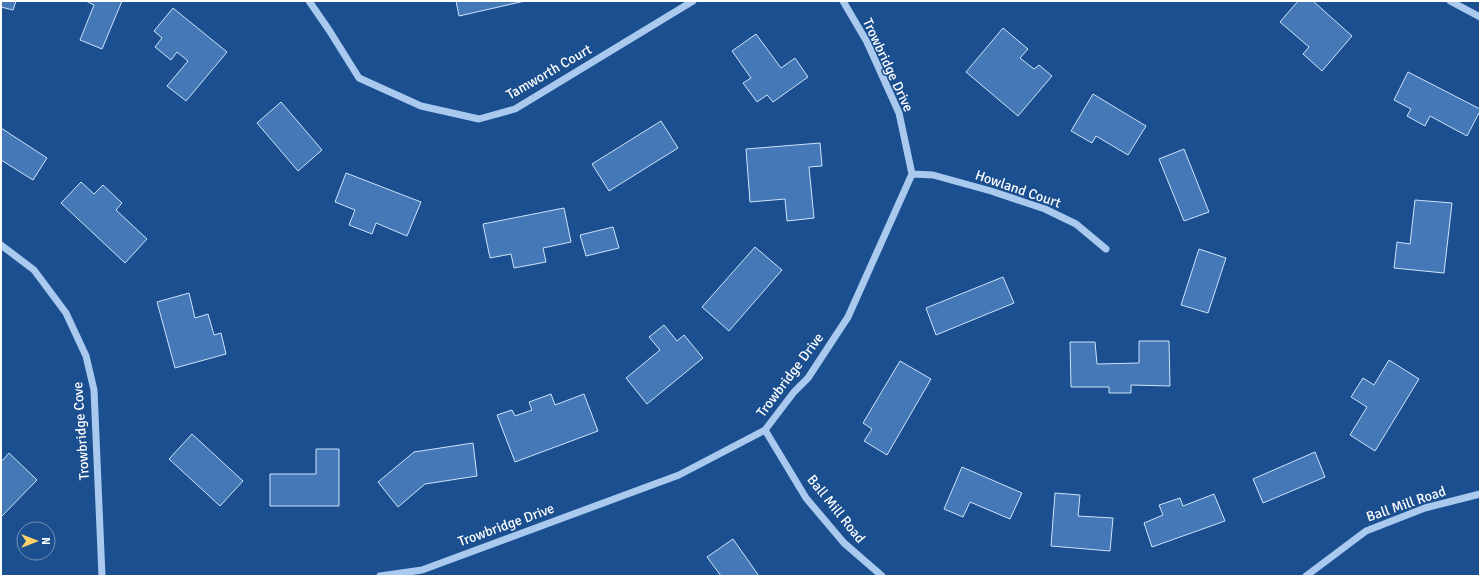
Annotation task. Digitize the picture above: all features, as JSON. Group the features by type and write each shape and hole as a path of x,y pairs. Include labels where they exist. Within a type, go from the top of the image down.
{"street":[{"name":"Tamworth Court","path":"308,1 329,30 359,78 421,106 479,119 515,109 693,1"},
{"name":"Trowbridge Drive","path":"380,576 423,573 679,475 765,430 794,392 808,378 848,317 912,174 898,113 867,42 842,1"},
{"path":"1450,1 1480,17"},
{"name":"Howland Court","path":"912,174 933,175 991,191 1045,209 1076,224 1106,249"},
{"name":"Trowbridge Cove","path":"1,245 34,270 66,313 86,356 94,390 102,576"},
{"name":"Ball Mill Road","path":"765,430 806,498 844,543 882,576"},
{"name":"Ball Mill Road","path":"1306,576 1366,531 1425,508 1480,494"}],"building":[{"path":"1,1 16,1 13,10 1,7"},
{"path":"86,1 122,1 102,49 80,40 94,5"},
{"path":"456,1 525,1 459,16"},
{"path":"1298,1 1313,1 1352,36 1322,71 1303,54 1309,47 1280,22"},
{"path":"173,8 227,52 186,101 167,86 188,61 177,52 171,60 155,47 162,38 154,31"},
{"path":"1003,28 1028,49 1020,58 1034,69 1039,65 1052,76 1018,116 966,72"},
{"path":"756,34 781,68 795,58 808,77 773,102 767,95 757,102 743,83 751,78 732,51"},
{"path":"1408,72 1480,109 1467,136 1430,116 1425,126 1407,116 1411,109 1394,100"},
{"path":"1093,94 1146,126 1128,155 1096,136 1092,143 1071,131"},
{"path":"281,102 322,150 298,171 257,123"},
{"path":"661,121 678,148 609,191 592,164"},
{"path":"1,128 47,158 33,180 1,160"},
{"path":"820,143 822,166 809,167 814,218 787,221 785,199 750,202 746,149"},
{"path":"1184,149 1209,212 1184,221 1159,159"},
{"path":"346,173 421,202 407,236 376,223 372,234 349,225 355,210 335,202"},
{"path":"81,182 94,194 103,185 122,203 116,210 147,239 125,263 61,203"},
{"path":"1415,200 1452,203 1444,273 1394,268 1397,242 1410,244"},
{"path":"564,208 571,242 543,248 546,262 514,268 511,254 490,258 483,224"},
{"path":"613,227 619,248 586,256 580,235"},
{"path":"755,247 782,270 729,331 702,307"},
{"path":"1199,249 1226,258 1208,313 1181,305"},
{"path":"1003,277 1014,303 936,335 926,308"},
{"path":"189,293 195,318 208,314 214,335 221,333 226,354 175,368 157,302"},
{"path":"664,325 677,341 684,335 703,358 647,404 626,378 660,350 649,337"},
{"path":"1139,341 1169,341 1170,386 1131,385 1131,393 1109,393 1109,387 1071,387 1070,342 1095,342 1097,364 1139,363"},
{"path":"1389,360 1419,379 1375,451 1350,435 1367,407 1351,397 1363,378 1374,385"},
{"path":"900,361 931,379 887,455 864,441 872,429 863,423"},
{"path":"551,394 555,405 584,394 598,431 515,462 497,415 512,410 515,416 532,410 529,402"},
{"path":"192,434 243,481 220,506 169,459"},
{"path":"473,443 477,476 425,484 398,507 378,482 414,452"},
{"path":"316,449 339,449 339,506 270,506 270,474 316,474"},
{"path":"1315,452 1325,477 1263,503 1253,479"},
{"path":"9,453 37,480 1,517 1,462"},
{"path":"962,467 1022,493 1010,519 970,502 963,517 944,509"},
{"path":"1055,493 1080,495 1078,516 1113,518 1110,551 1051,546"},
{"path":"1214,494 1225,521 1152,547 1144,523 1163,515 1159,505 1180,498 1183,506"},
{"path":"733,539 759,576 721,576 707,557"}]}
